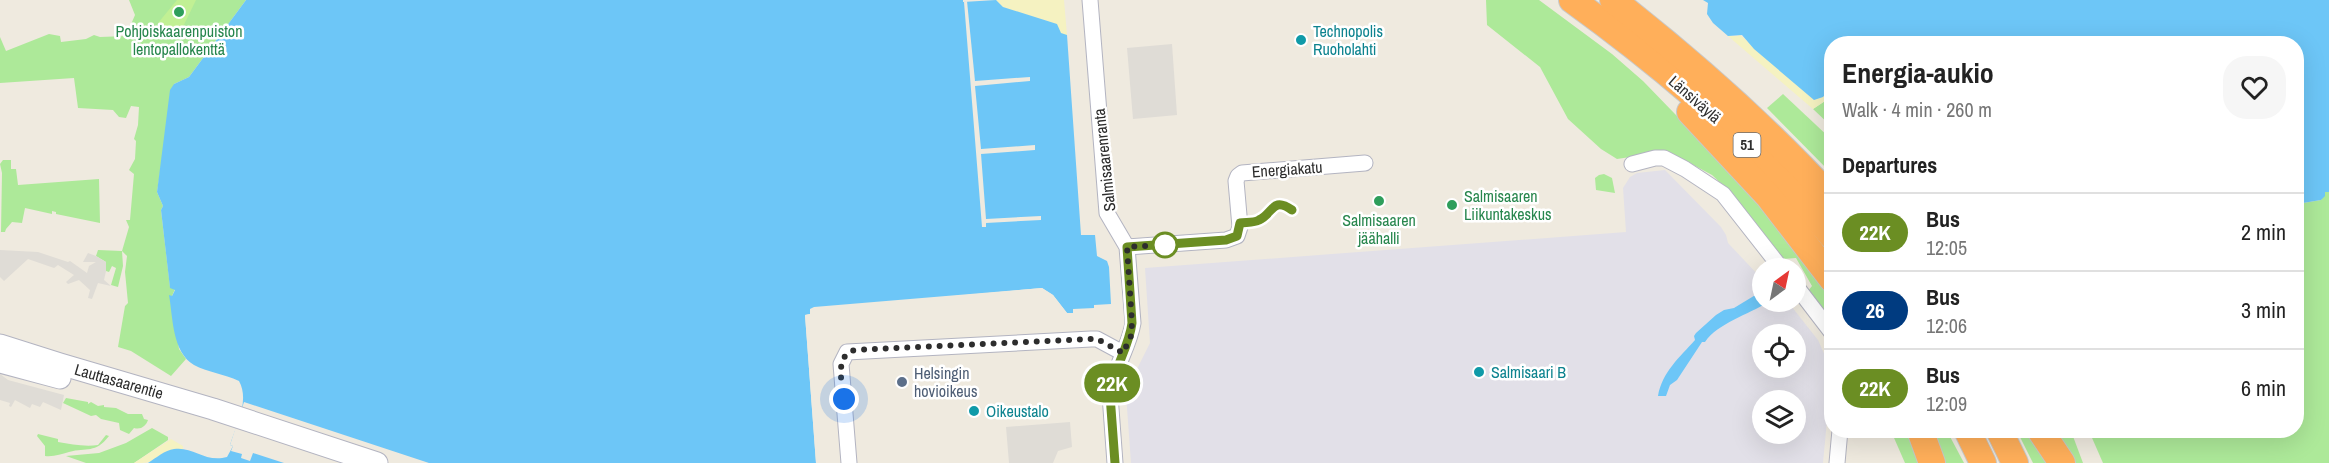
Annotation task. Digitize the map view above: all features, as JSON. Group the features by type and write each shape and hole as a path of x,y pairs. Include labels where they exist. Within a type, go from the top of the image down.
{"highway":[{"name":"Länsiväylä","path":"1572,0 1654,63 1736,134 1824,227"},
{"name":"Länsiväylä","path":"1613,0 1669,44 1752,117 1824,190"},
{"path":"1654,63 1695,120 1769,197 1824,269"},
{"path":"1752,117 1824,178"},
{"path":"1923,438 1932,463"},
{"path":"1971,438 1983,463"},
{"path":"2003,438 2015,463"},
{"path":"2045,438 2062,463"}],"main road":[{"name":"Lauttasaarentie","path":"0,345 237,423"},
{"name":"Lauttasaarentie","path":"0,362 129,393 237,423"},
{"path":"237,423 337,463"},
{"path":"237,423 377,463"}],"street":[{"name":"Salmisaarenranta","path":"1090,0 1107,213 1127,247 1132,323 1131,336 1114,376 1110,395 1115,463"},
{"path":"1632,164 1664,158 1723,194 1773,258"},
{"name":"Energiakatu","path":"1127,247 1226,240 1237,236 1240,227 1236,181 1242,173 1365,163"},
{"path":"1806,300 1824,323"},
{"path":"849,463 841,364 847,352 1097,339 1123,353"},
{"path":"1837,463 1839,438"}],"shaded area":[{"path":"1172,44 1177,115 1133,119 1127,48"},
{"path":"1665,170 1721,227 1728,243 1752,268 1752,312 1796,312 1805,324 1752,324 1752,378 1806,378 1806,325 1818,340 1824,354 1825,438 1823,463 1131,463 1126,394 1129,380 1134,375 1150,343 1145,268 1626,232 1623,188 1630,177 1637,173"},
{"path":"0,250 38,252 70,261 87,273 89,266 96,262 83,262 88,253 106,262 104,280 111,286 98,283 92,299 88,298 90,290 79,280 68,284 66,282 74,275 58,265 54,268 28,259 4,281 0,277"},
{"path":"0,374 8,380 64,395 61,410 43,402 40,407 32,404 30,408 15,400 11,407 9,406 10,403 0,400"},
{"path":"1070,422 1072,447 1058,451 1053,463 1009,463 1006,427"}],"green space":[{"path":"129,0 246,0 189,77 174,84 157,192 163,206 161,210 170,287 175,289 172,296 179,349 186,359 171,376 131,351 118,347 125,306 128,303 125,272 127,256 122,251 129,227 126,220 130,220 134,174 129,170 135,159 136,141 134,139 139,107 131,106 126,118 119,117 113,110 78,108 74,78 0,83 0,37 6,51 49,34 60,36 61,42 86,39 94,35 100,37 126,36 135,15"},
{"name":"Pohjoiskaarenpuiston lentopallokenttä","path":"177,0 196,0 180,33 158,23"},
{"path":"1486,0 1539,0 1612,54 1643,81 1737,178 1802,258 1782,258 1728,190 1712,175 1673,154 1664,152 1617,159 1601,149 1568,119 1540,67 1487,25"},
{"path":"1783,94 1824,132 1824,166 1767,108"},
{"path":"1824,102 1824,119 1813,109"},
{"path":"3,160 11,160 11,169 16,169 18,185 99,179 100,223 56,214 52,211 52,214 25,208 22,223 12,222 5,232 1,232 2,173 0,164"},
{"path":"1604,174 1612,178 1615,193 1596,190 1595,178"},
{"path":"2325,192 2329,192 2329,463 2103,463 2092,438 2304,438 2304,203 2321,200"},
{"path":"98,250 122,251 123,266 118,287 111,285 116,268 112,266 109,272 106,271 106,262 96,256"},
{"path":"1806,263 1824,285 1824,312 1808,291 1812,286 1806,276"},
{"path":"66,398 116,408 128,414 142,414 144,419 148,420 143,427 134,428 129,434 120,430 119,423 101,419 96,415 91,416 63,403"},
{"path":"152,428 168,437 168,440 134,463 86,463 66,456 99,453 126,443"},
{"path":"38,434 58,439 58,442 88,446 98,445 106,435 109,436 95,448 45,456 45,446 37,436"},
{"path":"1894,438 1909,438 1919,463 1905,463"},
{"path":"1932,438 1951,438 1964,463 1941,463"},
{"path":"2020,438 2038,438 2055,463 2033,463"},
{"path":"2054,438 2074,438 2083,463 2070,463"}],"sand":[{"path":"996,0 1064,0 1067,35 1064,36 1045,20 1003,7"},
{"path":"1739,34 1814,100 1824,95 1824,102 1813,109 1728,36"},
{"path":"171,439 183,446 183,450 169,451 150,462 134,463"}],"water":[{"path":"246,0 963,0 963,2 996,0 1003,7 1057,24 1061,33 1067,35 1081,235 1095,235 1097,256 1107,261 1111,304 1073,309 1073,313 1067,313 1053,295 1042,288 811,309 810,314 805,315 816,463 148,463 174,449 187,450 212,458 227,457 233,446 230,445 243,405 239,381 194,365 181,352 177,343 169,295 172,296 175,290 170,288 161,210 163,206 157,192 170,90 174,84 189,77"},
{"path":"1703,0 2329,0 2329,192 2325,192 2321,200 2304,203 2304,36 1824,36 1824,96 1814,100 1754,49 1742,35 1728,36 1713,23 1707,14 1708,3"},
{"path":"1752,297 1752,310 1725,324 1705,342 1702,342 1677,380 1670,385 1666,396 1658,396 1663,380 1695,340 1696,333 1716,315"}],"pier":[{"path":"967,1 975,81 1030,77 1030,81 975,86 981,149 1035,145 1035,150 981,154 986,219 1041,216 1041,220 986,223 986,227 982,227 964,2"},
{"path":"1042,288 1053,295 1067,313 1073,313 1073,316 1065,315 1042,291 813,311 808,317 819,463 816,463 805,315 810,314 810,309"},
{"path":"244,402 429,463 284,463 253,453 250,461 241,458 242,454 231,451 233,446 230,445"}],"bus line":[{"name":"22K","path":"1115,463 1111,385 1131,336 1132,323 1127,247 1226,240 1237,236 1240,223 1259,220 1273,207 1279,205 1292,210"}],"place":[{"name":"Pohjoiskaarenpuiston lentopallokenttä","path":"179,12"},
{"name":"Technopolis Ruoholahti","path":"1301,40"},
{"name":"Salmisaaren jäähalli","path":"1379,201"},
{"name":"Salmisaaren Liikuntakeskus","path":"1452,205"},
{"name":"Salmisaari B","path":"1479,372"},
{"name":"Helsingin hovioikeus","path":"902,382"},
{"name":"Oikeustalo","path":"974,411"}],"route":[{"path":"844,399 842,358 847,352 855,350 1097,339 1123,353 1131,336 1132,323 1127,247 1165,245"}]}
